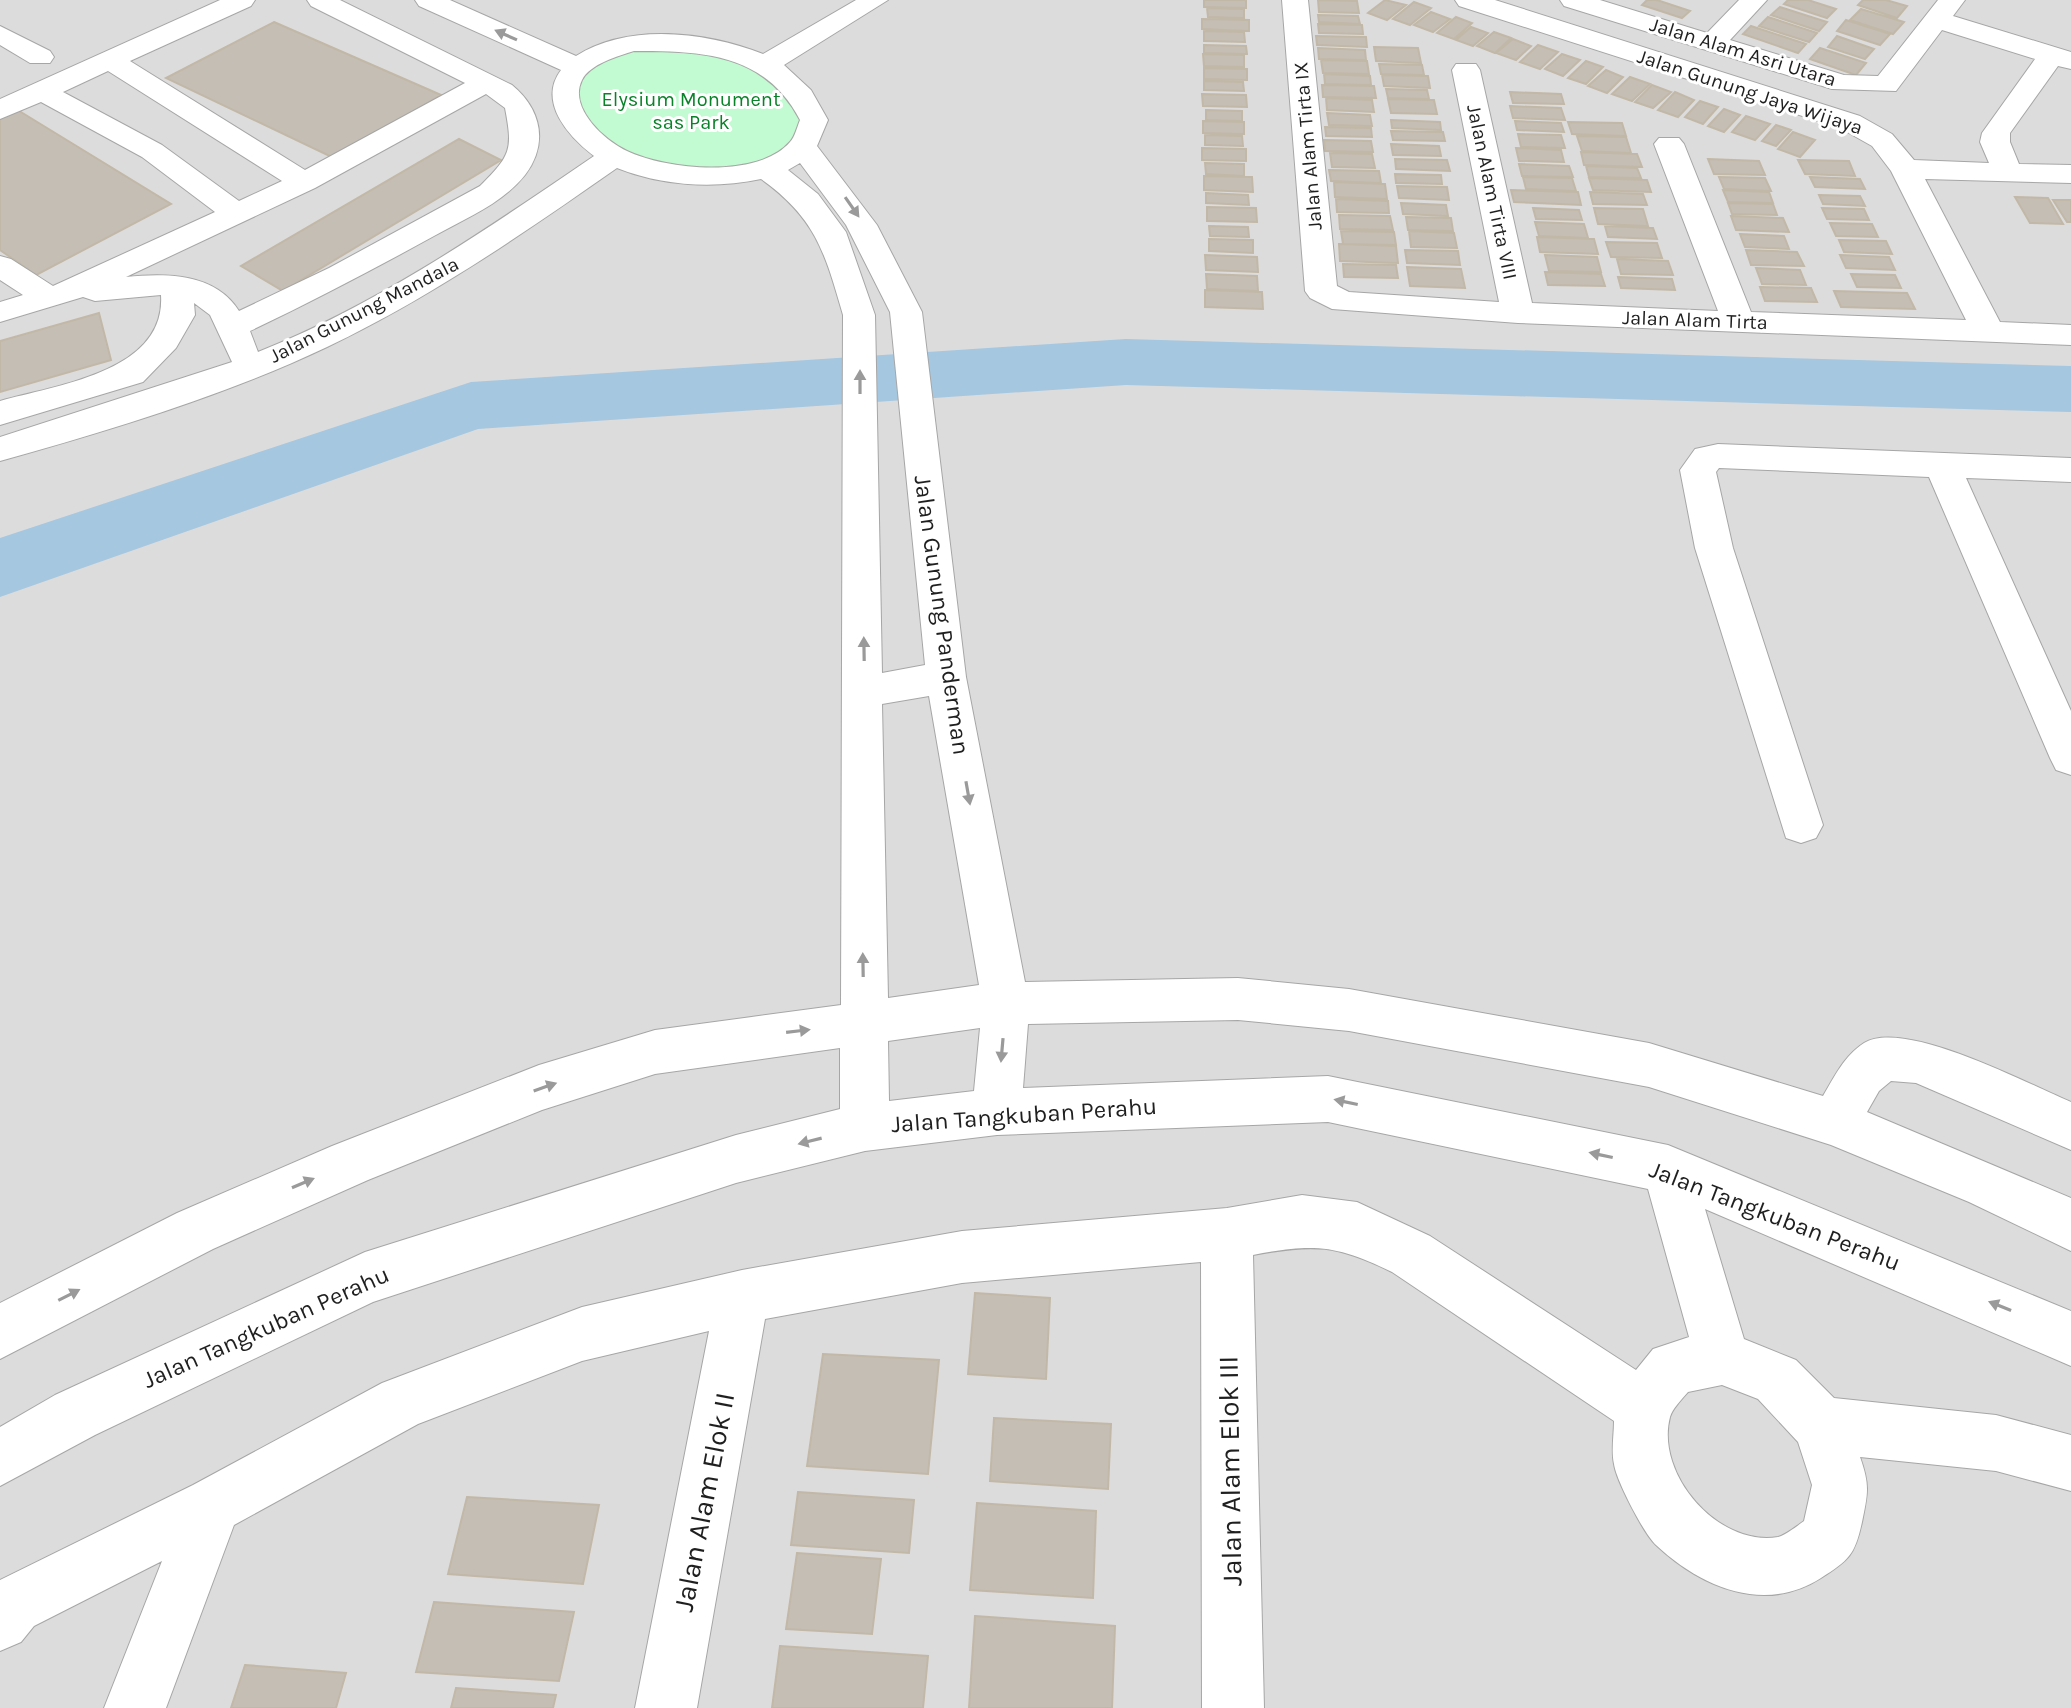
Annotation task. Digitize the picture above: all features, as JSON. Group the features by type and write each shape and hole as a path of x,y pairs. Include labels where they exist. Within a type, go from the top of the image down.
{"street":[{"path":"0,110 112,62 242,0"},
{"path":"232,327 340,275 491,192 513,170 526,142 519,105 502,91 320,0"},
{"path":"428,0 577,67"},
{"path":"766,64 875,0"},
{"name":"Jalan Alam Tirta IX","path":"1295,0 1321,291"},
{"name":"Jalan Gunung Jaya Wijaya","path":"1468,0 1850,122 1882,140 1905,169 1988,331"},
{"name":"Jalan Alam Asri Utara","path":"1573,0 1842,83 1867,86 1886,85 1945,10"},
{"path":"1713,42 1754,0"},
{"path":"1945,10 2061,59 1996,133 1995,142 2008,171"},
{"path":"0,34 40,57"},
{"path":"579,38 607,50"},
{"path":"633,43 683,43 734,52 766,64 806,97 814,120 802,147 768,170 719,176 681,174 614,156 580,127 564,104 563,95 577,67 607,50 633,43"},
{"path":"112,62 304,182"},
{"name":"Jalan Alam Tirta VIII","path":"1466,70 1518,313"},
{"path":"54,297 304,182 484,84"},
{"path":"43,92 152,151 237,214"},
{"path":"1669,144 1738,321"},
{"name":"Jalan Gunung Panderman","path":"802,147 850,202 889,266 906,312 946,677 1006,1003 997,1112"},
{"name":"Jalan Gunung Mandala","path":"0,449 162,400 317,339 459,263 614,156"},
{"path":"1905,169 2071,174"},
{"path":"768,170 802,191 836,236 859,315 865,1127"},
{"path":"0,266 54,297"},
{"path":"0,413 131,374 159,348 179,315 177,286"},
{"path":"0,312 54,297 120,287 177,286 213,299 232,327 247,369"},
{"name":"Jalan Alam Tirta","path":"1321,291 1343,302 1369,306 2071,335"},
{"path":"1801,825 1714,548 1698,470 1708,458 1718,456 2071,470"},
{"path":"1942,465 2071,758"},
{"path":"864,692 946,677"},
{"path":"0,1332 195,1231 350,1163 539,1088 655,1052 1006,1003 1238,999 1349,1010 1649,1065 1835,1123 1987,1185 2071,1225"},
{"path":"1835,1123 1862,1075 1882,1058 1918,1061 2071,1126"},
{"name":"Jalan Tangkuban Perahu","path":"0,1458 75,1415 365,1278 736,1159 865,1127 997,1112 1328,1099 1668,1169 2023,1316 2071,1339"},
{"path":"1668,1169 1722,1358"},
{"path":"0,1621 13,1605 213,1505 402,1403 582,1334 742,1297 962,1257 1227,1234 1302,1220 1357,1228 1411,1254 1642,1407"},
{"name":"Jalan Alam Elok III","path":"1227,1234 1233,1708"},
{"name":"Jalan Alam Elok II","path":"666,1708 742,1297"},
{"path":"1722,1358 1777,1379 1821,1425 1841,1485 1829,1539 1785,1567 1727,1561 1674,1523 1642,1465 1642,1407 1672,1368 1722,1358"},
{"path":"1821,1425 1996,1443 2071,1463"},
{"path":"135,1708 213,1505"}],"shaded area":[{"path":"0,0 2071,0 2071,1708 0,1708"}],"green space":[{"name":"Elysium Monument sas Park","path":"636,46 690,47 765,66 810,119 768,168 685,172 618,152 571,104 573,90 577,78 590,63 599,57"}],"building":[{"path":"1204,0 1246,0 1246,8 1204,7"},
{"path":"1318,0 1357,1 1359,13 1319,12"},
{"path":"1385,0 1406,5 1387,20 1368,13"},
{"path":"1647,0 1657,0 1690,11 1682,18 1642,5"},
{"path":"1788,0 1808,0 1836,9 1827,18 1784,4"},
{"path":"1863,0 1886,0 1907,6 1897,18 1858,5"},
{"path":"1414,2 1431,8 1410,25 1393,19"},
{"path":"1780,7 1827,22 1819,31 1771,15"},
{"path":"1207,8 1244,9 1244,18 1208,17"},
{"path":"1861,9 1904,22 1893,34 1850,20"},
{"path":"1431,12 1450,19 1433,32 1414,25"},
{"path":"1318,15 1358,16 1360,24 1319,22"},
{"path":"1456,17 1472,23 1454,39 1437,33"},
{"path":"1768,17 1817,33 1809,42 1759,26"},
{"path":"1202,19 1249,20 1249,31 1202,29"},
{"path":"1846,20 1890,34 1880,45 1837,31"},
{"path":"274,22 441,95 334,158 166,78"},
{"path":"1318,24 1362,25 1363,34 1319,33"},
{"path":"1751,26 1806,44 1798,53 1743,34"},
{"path":"1471,27 1488,33 1473,46 1456,40"},
{"path":"1204,31 1244,32 1245,42 1204,41"},
{"path":"1494,32 1511,38 1495,53 1477,46"},
{"path":"1316,36 1366,37 1367,47 1317,45"},
{"path":"1837,36 1874,49 1865,59 1828,47"},
{"path":"1513,39 1531,46 1516,60 1496,53"},
{"path":"1204,45 1246,46 1247,54 1204,53"},
{"path":"1538,45 1558,52 1540,69 1520,62"},
{"path":"1374,47 1418,48 1421,63 1376,61"},
{"path":"1318,48 1365,50 1366,60 1319,59"},
{"path":"1820,48 1866,63 1856,75 1810,59"},
{"path":"1203,54 1244,55 1244,67 1204,66"},
{"path":"1562,54 1580,60 1563,76 1545,69"},
{"path":"1321,60 1367,61 1369,74 1323,73"},
{"path":"1586,61 1603,67 1586,84 1568,78"},
{"path":"1379,64 1422,65 1424,75 1381,74"},
{"path":"1204,68 1247,69 1247,80 1204,79"},
{"path":"1606,70 1623,77 1607,93 1588,86"},
{"path":"1324,74 1370,76 1371,85 1325,84"},
{"path":"1382,75 1428,76 1430,88 1384,86"},
{"path":"1630,77 1650,84 1632,101 1612,94"},
{"path":"1204,81 1243,82 1244,91 1204,90"},
{"path":"1322,85 1374,86 1376,98 1323,97"},
{"path":"1652,85 1671,92 1653,108 1635,102"},
{"path":"1386,89 1427,90 1429,99 1388,98"},
{"path":"1510,92 1561,94 1564,104 1513,103"},
{"path":"1675,92 1694,100 1678,117 1658,110"},
{"path":"1202,94 1246,95 1247,107 1203,106"},
{"path":"1326,98 1372,100 1374,112 1327,110"},
{"path":"1388,99 1434,100 1437,114 1391,113"},
{"path":"1700,101 1718,107 1703,124 1685,117"},
{"path":"1510,106 1561,108 1565,120 1513,118"},
{"path":"16,109 171,204 36,275 0,250 0,116"},
{"path":"1724,109 1740,115 1724,132 1708,126"},
{"path":"1206,110 1242,111 1242,121 1206,120"},
{"path":"1327,113 1370,115 1372,126 1329,125"},
{"path":"1746,116 1770,124 1755,140 1732,132"},
{"path":"1391,120 1440,122 1441,130 1392,128"},
{"path":"1203,121 1244,122 1244,134 1203,133"},
{"path":"1515,121 1561,123 1564,132 1517,130"},
{"path":"1568,122 1622,123 1626,136 1572,134"},
{"path":"1776,125 1791,130 1776,146 1762,141"},
{"path":"1325,127 1371,128 1372,137 1326,136"},
{"path":"1391,131 1443,132 1445,141 1393,140"},
{"path":"1793,132 1815,140 1800,157 1778,149"},
{"path":"1518,134 1561,135 1565,148 1521,147"},
{"path":"1205,135 1242,136 1243,146 1205,145"},
{"path":"1577,136 1626,137 1631,153 1582,151"},
{"path":"459,139 501,160 283,291 241,266"},
{"path":"1324,140 1371,141 1373,152 1325,151"},
{"path":"1391,144 1439,146 1441,156 1393,155"},
{"path":"1202,148 1246,149 1246,161 1202,160"},
{"path":"1516,148 1561,150 1564,162 1519,161"},
{"path":"1581,152 1637,154 1642,167 1584,165"},
{"path":"1330,153 1372,154 1375,168 1332,167"},
{"path":"1395,159 1447,160 1450,171 1396,169"},
{"path":"1708,159 1759,161 1765,175 1714,174"},
{"path":"1798,160 1849,161 1855,176 1805,174"},
{"path":"1205,163 1244,164 1244,176 1206,174"},
{"path":"1519,164 1569,166 1573,177 1522,176"},
{"path":"1586,166 1637,168 1641,178 1589,177"},
{"path":"1329,170 1379,171 1381,183 1331,181"},
{"path":"1395,174 1441,175 1442,184 1396,183"},
{"path":"1204,176 1252,177 1253,192 1204,190"},
{"path":"1523,177 1572,178 1576,191 1526,189"},
{"path":"1719,177 1765,178 1771,191 1724,189"},
{"path":"1810,177 1860,179 1865,189 1815,187"},
{"path":"1589,178 1647,180 1651,192 1593,190"},
{"path":"1334,182 1385,184 1387,199 1335,197"},
{"path":"1397,186 1447,187 1449,200 1399,198"},
{"path":"1511,190 1578,192 1581,205 1514,202"},
{"path":"1723,190 1769,192 1773,203 1728,202"},
{"path":"1590,192 1643,194 1647,205 1593,204"},
{"path":"1206,193 1248,195 1249,205 1206,203"},
{"path":"1819,195 1860,196 1865,206 1823,204"},
{"path":"2015,197 2048,198 2063,224 2030,223"},
{"path":"1336,199 1388,201 1389,213 1337,212"},
{"path":"2053,200 2071,200 2071,222 2067,222"},
{"path":"1401,203 1446,205 1448,216 1403,214"},
{"path":"1728,203 1773,204 1777,215 1732,214"},
{"path":"1207,207 1256,208 1257,222 1207,221"},
{"path":"1533,208 1579,210 1582,220 1536,219"},
{"path":"1594,208 1643,209 1648,226 1598,224"},
{"path":"1822,208 1864,209 1869,220 1827,219"},
{"path":"1339,215 1390,216 1393,230 1340,229"},
{"path":"1731,216 1783,218 1789,232 1736,230"},
{"path":"1406,217 1451,218 1453,231 1408,230"},
{"path":"1535,222 1584,224 1588,238 1539,236"},
{"path":"1830,223 1872,224 1878,237 1836,236"},
{"path":"1209,226 1248,227 1249,237 1210,236"},
{"path":"1605,226 1653,228 1657,239 1608,237"},
{"path":"1341,231 1394,232 1396,245 1343,244"},
{"path":"1409,231 1454,233 1457,248 1411,247"},
{"path":"1740,234 1784,236 1789,249 1745,247"},
{"path":"1537,237 1594,239 1598,254 1540,252"},
{"path":"1209,239 1253,240 1253,253 1209,251"},
{"path":"1839,240 1886,241 1892,254 1844,252"},
{"path":"1606,242 1657,243 1662,258 1611,257"},
{"path":"1339,244 1396,246 1398,263 1340,261"},
{"path":"1405,250 1458,251 1460,265 1407,263"},
{"path":"1746,250 1797,252 1804,266 1751,265"},
{"path":"1205,255 1257,257 1258,272 1206,270"},
{"path":"1545,255 1597,257 1601,272 1549,271"},
{"path":"1840,255 1889,257 1895,270 1846,268"},
{"path":"1617,259 1668,261 1673,275 1621,274"},
{"path":"1343,264 1396,265 1398,278 1344,277"},
{"path":"1407,267 1461,269 1465,288 1410,286"},
{"path":"1756,268 1800,270 1806,285 1762,284"},
{"path":"1545,272 1601,274 1605,286 1548,285"},
{"path":"1206,274 1257,276 1258,291 1207,289"},
{"path":"1851,274 1895,275 1901,288 1857,287"},
{"path":"1618,277 1672,279 1675,290 1621,288"},
{"path":"1760,287 1811,288 1817,302 1765,301"},
{"path":"1205,290 1262,292 1263,309 1205,307"},
{"path":"1834,291 1907,293 1915,309 1841,307"},
{"path":"99,313 111,360 0,392 0,341"},
{"path":"975,1293 1050,1298 1046,1379 968,1374"},
{"path":"823,1354 939,1360 928,1474 807,1466"},
{"path":"994,1418 1111,1424 1108,1489 990,1481"},
{"path":"798,1492 914,1500 909,1553 791,1545"},
{"path":"467,1497 599,1505 583,1584 448,1574"},
{"path":"977,1503 1096,1511 1093,1598 970,1590"},
{"path":"797,1553 881,1559 872,1634 786,1629"},
{"path":"434,1602 574,1612 559,1681 416,1672"},
{"path":"975,1616 1115,1626 1112,1708 969,1708"},
{"path":"780,1646 928,1656 923,1708 772,1708"},
{"path":"245,1665 346,1673 336,1708 231,1708"},
{"path":"456,1688 556,1695 553,1708 451,1708"}],"waterway":[{"path":"0,568 471,406 1126,362 2071,389"}]}
